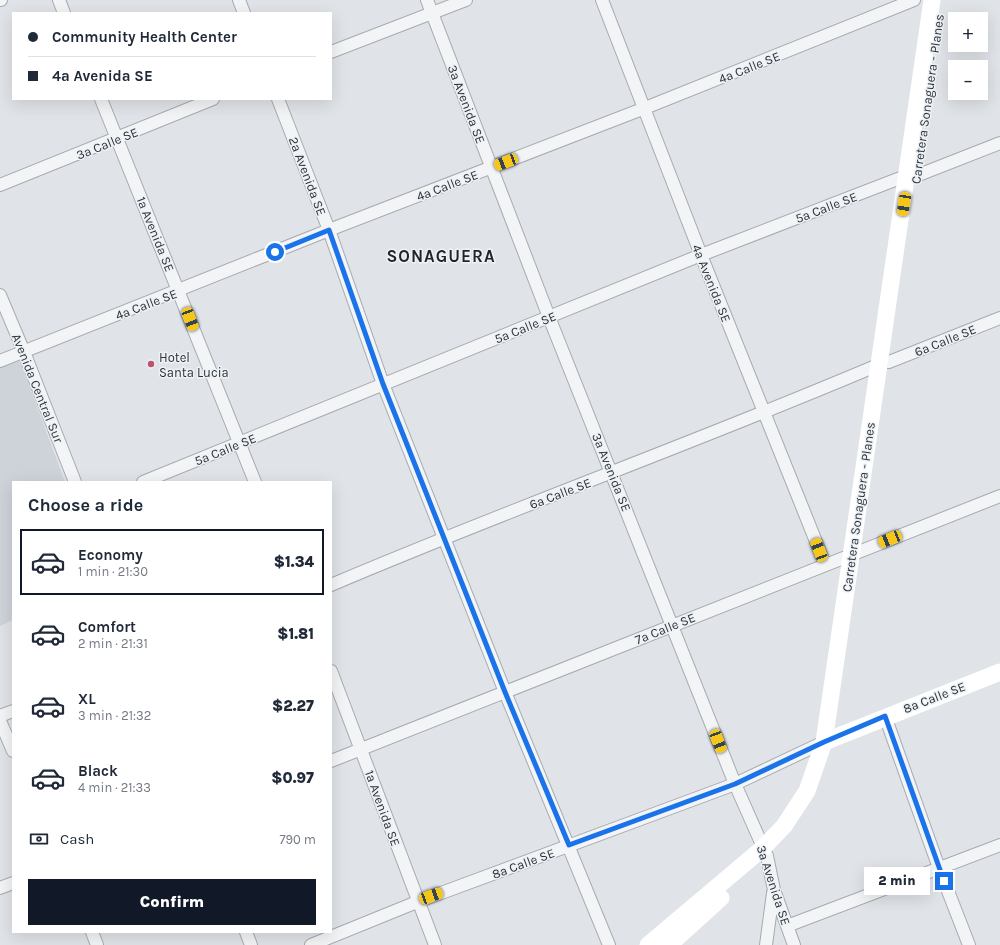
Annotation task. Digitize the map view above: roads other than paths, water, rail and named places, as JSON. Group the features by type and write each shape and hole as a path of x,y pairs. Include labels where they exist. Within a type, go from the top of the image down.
{"main road":[{"name":"Carretera Sonaguera - Planes","path":"912,176 932,0"},
{"name":"Carretera Sonaguera - Planes","path":"648,945 790,831 814,795 828,740 912,176 941,0"},
{"name":"8a Calle SE","path":"828,740 885,716 1000,672"},
{"name":"Carretera Sonaguera - Planes","path":"669,945 765,852"}],"street":[{"path":"59,0 64,12"},
{"path":"239,0 244,12"},
{"name":"3a Avenida SE","path":"427,0 549,317 735,784 765,852 774,890 794,945"},
{"path":"332,52 466,0"},
{"name":"4a Avenida SE","path":"602,0 701,255 825,564"},
{"name":"4a Calle SE","path":"0,361 180,291 329,230 645,108 914,0"},
{"name":"1a Avenida SE","path":"101,100 180,291 255,481"},
{"name":"3a Calle SE","path":"0,185 211,100"},
{"name":"2a Avenida SE","path":"278,100 329,230 383,384 445,537 505,692 609,945"},
{"name":"5a Calle SE","path":"145,481 701,255 1000,143"},
{"name":"Avenida Central Sur","path":"0,295 75,481"},
{"name":"6a Calle SE","path":"332,585 445,537 765,413 884,363 1000,318"},
{"name":"7a Calle SE","path":"332,761 825,564 1000,496"},
{"name":"1a Avenida SE","path":"332,674 417,902 435,945"},
{"path":"0,716 12,711"},
{"path":"885,716 939,868 969,945"},
{"path":"0,722 12,749"},
{"name":"8a Calle SE","path":"312,945 417,902 735,784 828,740"},
{"path":"787,926 1000,845"},
{"path":"0,888 12,883"},
{"path":"766,945 774,890"},
{"path":"92,933 98,945"},
{"path":"246,933 251,945"}],"place":[{"name":"Hotel Santa Lucia","path":"151,364"}],"district":[{"name":"SONAGUERA","path":"441,256"}]}
